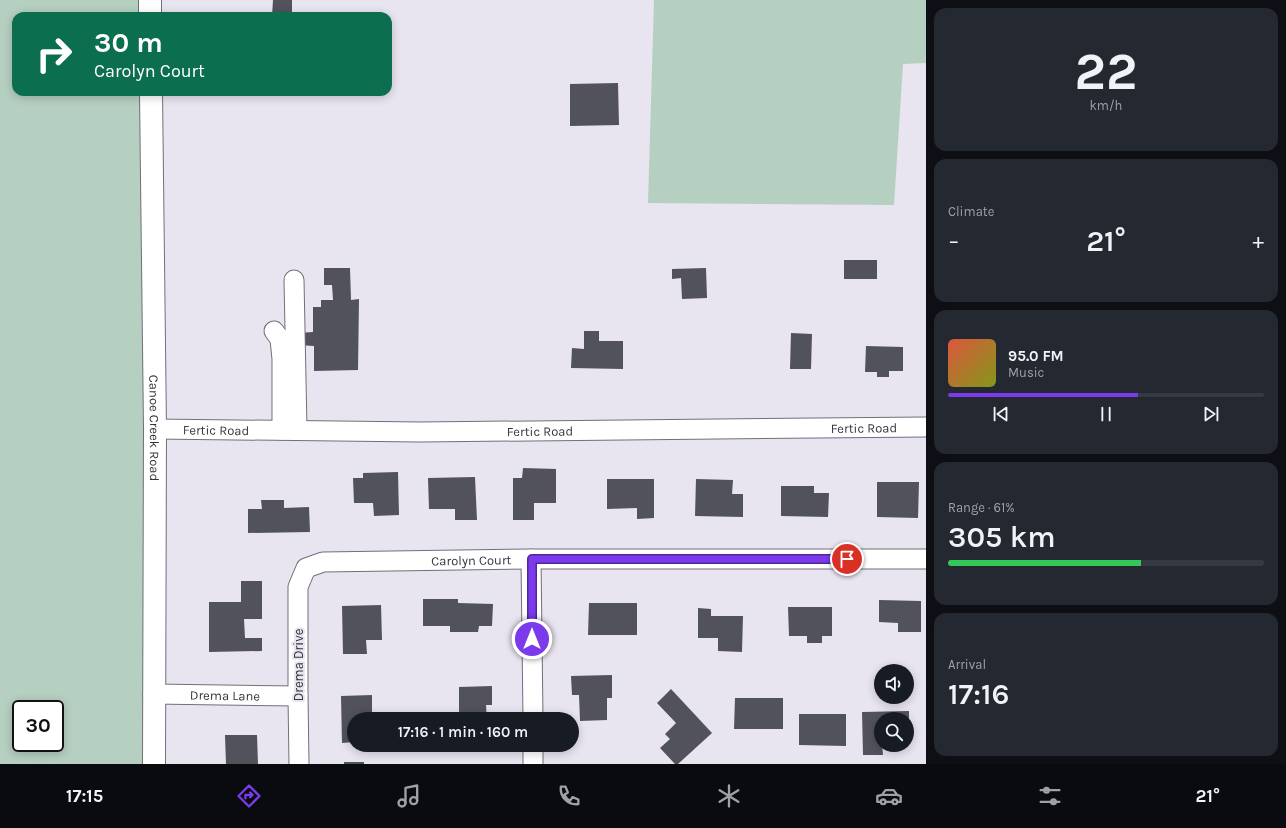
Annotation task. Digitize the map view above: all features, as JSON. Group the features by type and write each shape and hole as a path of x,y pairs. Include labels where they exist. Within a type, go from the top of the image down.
{"main road":[{"path":"150,0 150,12"},
{"name":"Canoe Creek Road","path":"151,96 155,429 154,764"}],"street":[{"path":"290,430 294,280"},
{"path":"274,331 280,340 290,430"},
{"name":"Fertic Road","path":"155,429 420,432 926,427"},
{"path":"532,559 533,712"},
{"name":"Carolyn Court","path":"306,568 324,562 532,559 926,559"},
{"name":"Drema Drive","path":"299,764 298,587 306,568"},
{"name":"Drema Lane","path":"154,694 298,696"},
{"path":"533,752 533,764"}],"green space":[{"path":"0,0 142,0 142,12 12,12 12,96 143,96 145,764 0,764"},
{"path":"654,0 926,0 926,63 903,64 894,205 648,203"}],"building":[{"path":"273,0 292,0 292,12 272,12"},
{"path":"618,83 619,125 570,126 570,84"},
{"path":"844,260 877,260 877,279 844,279"},
{"path":"324,268 350,268 351,300 359,299 358,370 314,371 314,346 298,345 298,333 313,332 313,307 321,307 321,300 333,300 332,285 324,285"},
{"path":"706,268 707,298 682,299 681,278 672,279 672,269"},
{"path":"584,331 599,331 599,341 623,341 623,369 571,368 572,348 584,349"},
{"path":"791,333 812,334 811,369 790,369"},
{"path":"866,346 903,347 903,371 889,371 889,377 877,377 877,372 865,372"},
{"path":"523,468 556,469 556,503 534,503 534,520 513,520 513,478 522,478"},
{"path":"398,472 399,515 374,516 373,503 354,503 353,478 363,478 363,473"},
{"path":"475,477 477,520 455,520 455,509 429,509 428,478"},
{"path":"607,479 654,479 654,518 637,519 637,508 607,509"},
{"path":"696,479 733,480 732,494 743,494 743,517 695,516"},
{"path":"877,482 919,482 918,518 877,517"},
{"path":"781,486 814,486 814,493 829,493 828,517 781,516"},
{"path":"261,500 284,500 284,508 309,507 310,532 248,533 248,509 262,509"},
{"path":"241,581 262,581 262,619 244,619 245,638 262,638 262,651 209,652 209,602 241,602"},
{"path":"423,599 458,599 458,603 493,604 492,626 479,626 478,632 450,632 450,626 423,626"},
{"path":"879,600 921,601 921,632 898,632 898,623 879,622"},
{"path":"589,603 637,603 637,635 588,635"},
{"path":"381,605 382,640 366,640 367,654 343,654 342,606"},
{"path":"788,607 832,607 832,636 822,636 822,643 807,643 807,636 789,636"},
{"path":"698,608 711,609 711,616 743,616 742,652 718,651 718,638 698,638"},
{"path":"612,675 612,698 607,698 607,720 580,721 579,695 572,695 571,676"},
{"path":"492,686 492,705 486,705 486,712 459,712 459,687"},
{"path":"671,689 712,733 678,764 675,764 660,748 670,739 665,734 676,723 657,703"},
{"path":"372,695 372,712 347,712 347,743 342,743 341,696"},
{"path":"735,698 783,698 783,729 734,729"},
{"path":"909,711 874,712 874,752 883,752 883,755 863,755 862,712"},
{"path":"799,714 846,714 846,746 799,745"},
{"path":"225,735 257,735 258,764 226,764"},
{"path":"344,762 364,762 364,764 344,764"}],"route":[{"path":"532,639 532,559 847,559"}]}
